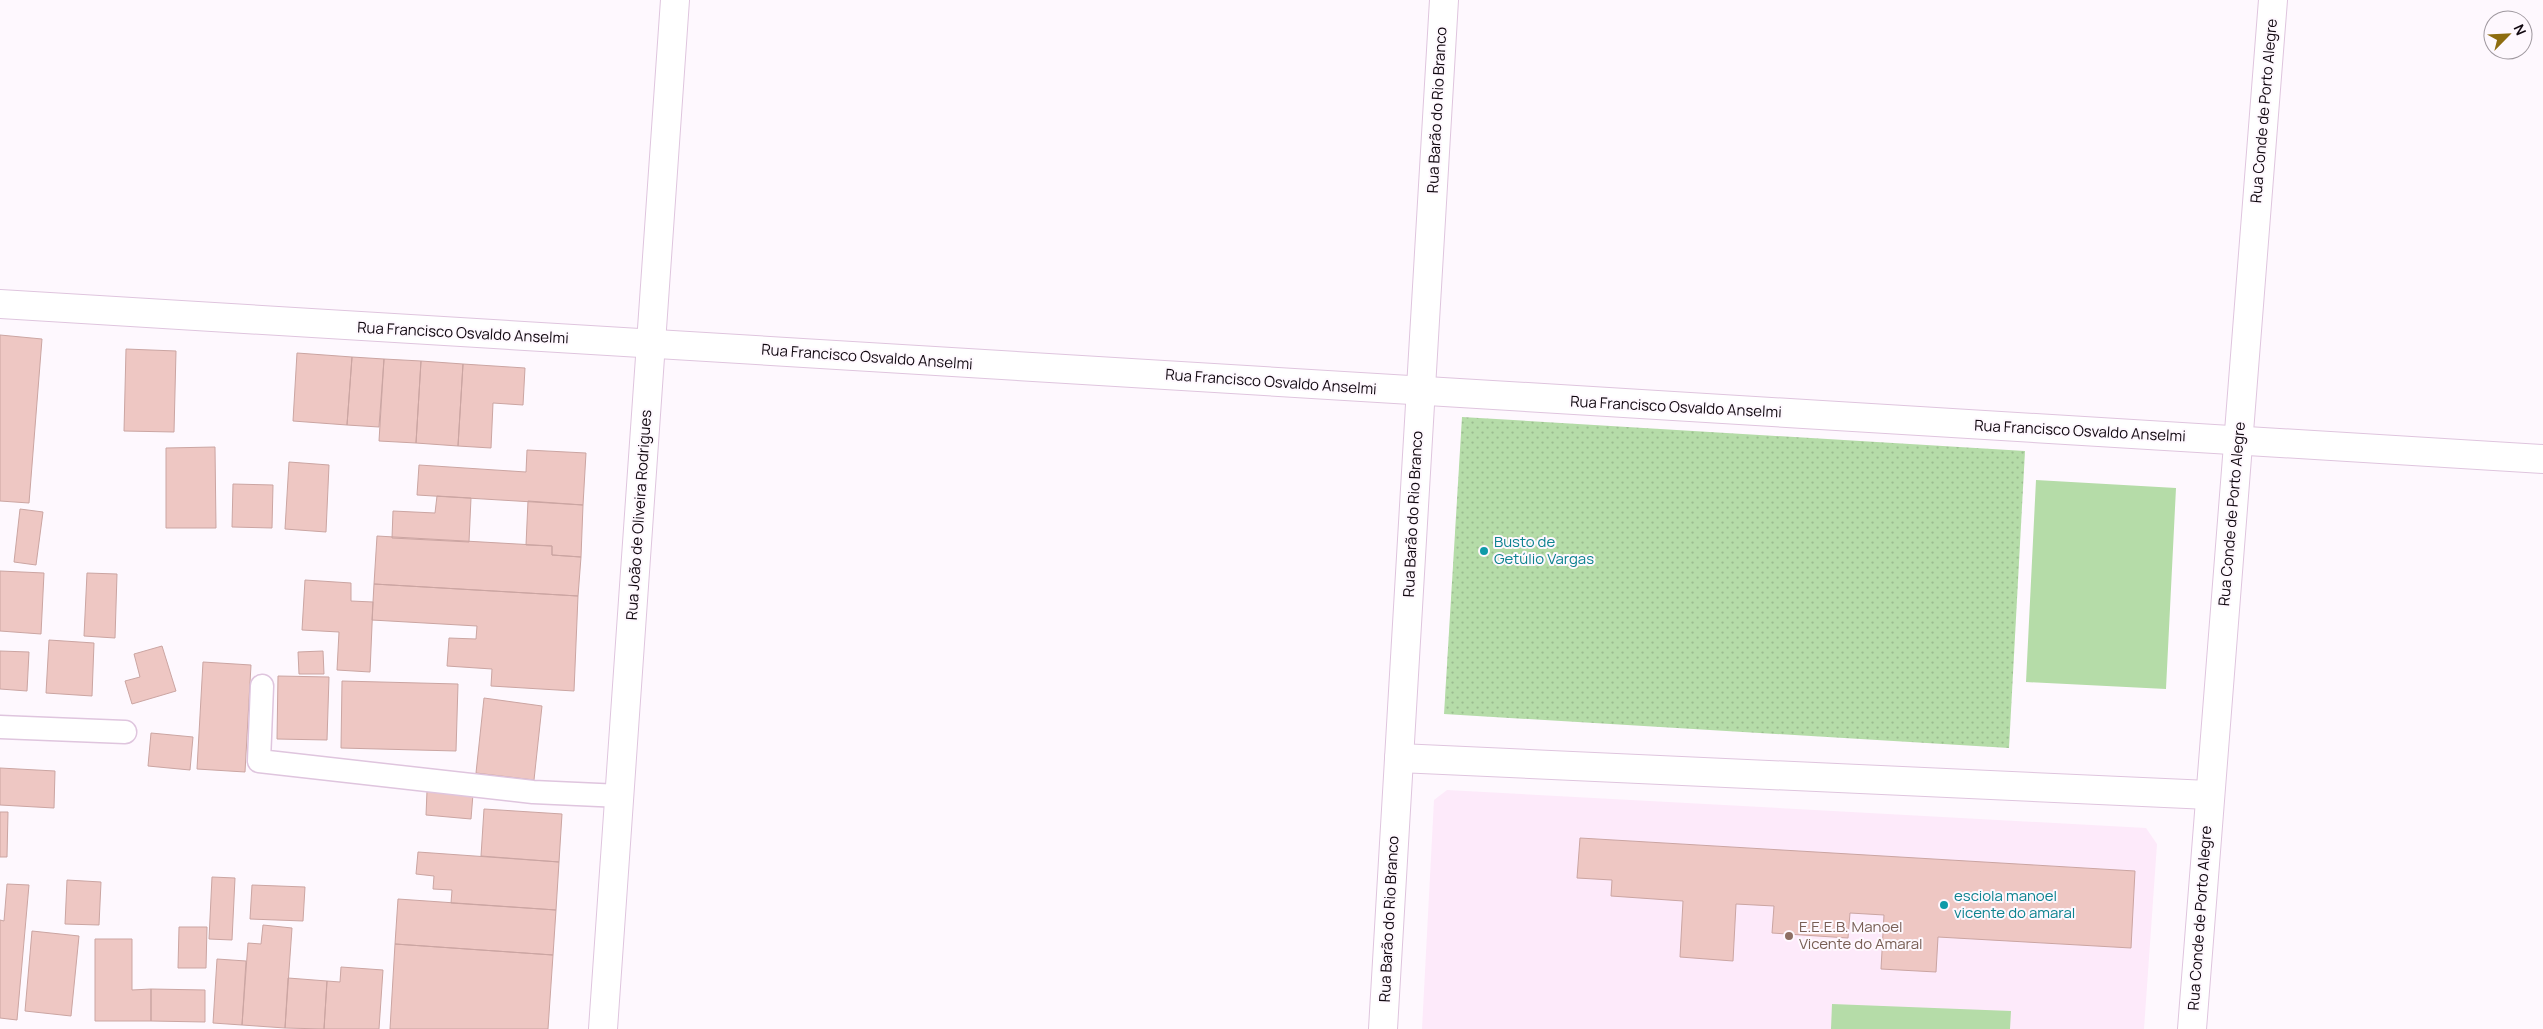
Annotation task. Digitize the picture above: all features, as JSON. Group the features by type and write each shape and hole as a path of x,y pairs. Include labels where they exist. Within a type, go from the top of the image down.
{"street":[{"name":"Rua João de Oliveira Rodrigues","path":"603,1029 621,796 650,344 676,0"},
{"name":"Rua Barão do Rio Branco","path":"1383,1029 1444,0"},
{"name":"Rua Conde de Porto Alegre","path":"2192,1029 2209,795 2274,0"},
{"name":"Rua Francisco Osvaldo Anselmi","path":"0,304 2543,459"},
{"path":"1399,758 2209,795"}],"lane":[{"path":"262,686 259,761 533,792 621,796"},
{"path":"0,727 125,732"}],"shaded area":[{"name":"E.E.E.B. Manoel Vicente do Amaral","path":"1447,790 2146,828 2157,844 2144,1029 1422,1029 1434,800"}],"green space":[{"path":"1462,417 2025,451 2009,748 1444,714"},
{"path":"2036,480 2176,488 2166,689 2026,682"},
{"path":"1832,1004 2011,1011 2010,1029 1831,1029"}],"building":[{"path":"0,335 42,339 29,503 0,501"},
{"path":"126,349 176,351 174,432 124,431"},
{"path":"297,353 352,357 347,425 293,421"},
{"path":"352,357 384,359 379,427 347,425"},
{"path":"384,359 421,361 416,443 379,441"},
{"path":"421,361 463,364 458,446 416,443"},
{"path":"463,364 525,368 523,405 493,403 491,448 458,446"},
{"path":"215,447 216,528 166,528 166,448"},
{"path":"527,450 586,453 583,505 417,495 419,465 526,472"},
{"path":"289,462 329,465 326,532 285,529"},
{"path":"233,484 273,485 272,528 232,527"},
{"path":"437,496 471,498 469,542 392,538 393,511 435,513"},
{"path":"528,501 583,505 581,557 552,555 552,546 526,545"},
{"path":"20,509 43,512 36,565 14,562"},
{"path":"377,536 552,546 552,555 581,557 578,596 374,584"},
{"path":"0,571 44,573 41,634 0,631"},
{"path":"87,573 117,574 115,638 84,636"},
{"path":"305,580 351,583 351,601 373,602 370,672 337,670 339,632 302,630"},
{"path":"374,584 578,596 574,691 491,686 492,669 447,666 449,638 476,639 477,626 372,620"},
{"path":"49,640 94,643 92,696 46,693"},
{"path":"162,646 176,691 132,704 125,681 140,677 134,654"},
{"path":"0,651 29,652 27,691 0,689"},
{"path":"323,651 324,674 299,674 298,652"},
{"path":"203,662 251,665 245,772 197,769"},
{"path":"278,676 329,677 327,740 277,739"},
{"path":"342,681 458,684 456,751 341,748"},
{"path":"484,698 542,706 534,780 476,773"},
{"path":"151,733 193,737 190,770 148,766"},
{"path":"0,768 55,771 54,808 0,805"},
{"path":"427,791 473,794 471,819 426,815"},
{"path":"484,809 562,814 559,862 481,856"},
{"path":"0,812 8,812 7,857 0,857"},
{"name":"esciola manoel vicente do amaral","path":"1580,838 2135,871 2131,948 1938,937 1936,972 1881,969 1884,915 1850,913 1848,938 1772,933 1774,906 1736,904 1733,961 1680,957 1683,901 1611,896 1612,880 1577,878"},
{"path":"418,852 559,862 556,910 451,903 452,890 433,889 434,876 416,874"},
{"path":"212,877 235,878 232,940 209,939"},
{"path":"67,880 101,882 99,925 65,924"},
{"path":"7,884 29,885 17,1020 0,1018 0,920 4,921"},
{"path":"252,885 305,887 303,921 250,919"},
{"path":"398,899 556,910 553,955 395,944"},
{"path":"263,925 292,928 285,1028 242,1025 248,943 261,944"},
{"path":"179,927 207,927 206,968 178,968"},
{"path":"32,931 79,936 71,1016 25,1011"},
{"path":"95,939 132,939 132,990 151,989 151,1021 95,1021"},
{"path":"395,944 553,955 548,1029 390,1029"},
{"path":"217,959 246,961 242,1025 213,1023"},
{"path":"341,967 383,970 379,1029 324,1029 327,981 340,982"},
{"path":"288,978 327,981 324,1029 285,1028"},
{"path":"151,989 205,990 205,1022 151,1021"}],"place":[{"name":"Busto de Getúlio Vargas","path":"1484,551"},
{"name":"esciola manoel vicente do amaral","path":"1944,905"},
{"name":"E.E.E.B. Manoel Vicente do Amaral","path":"1789,936"}]}
